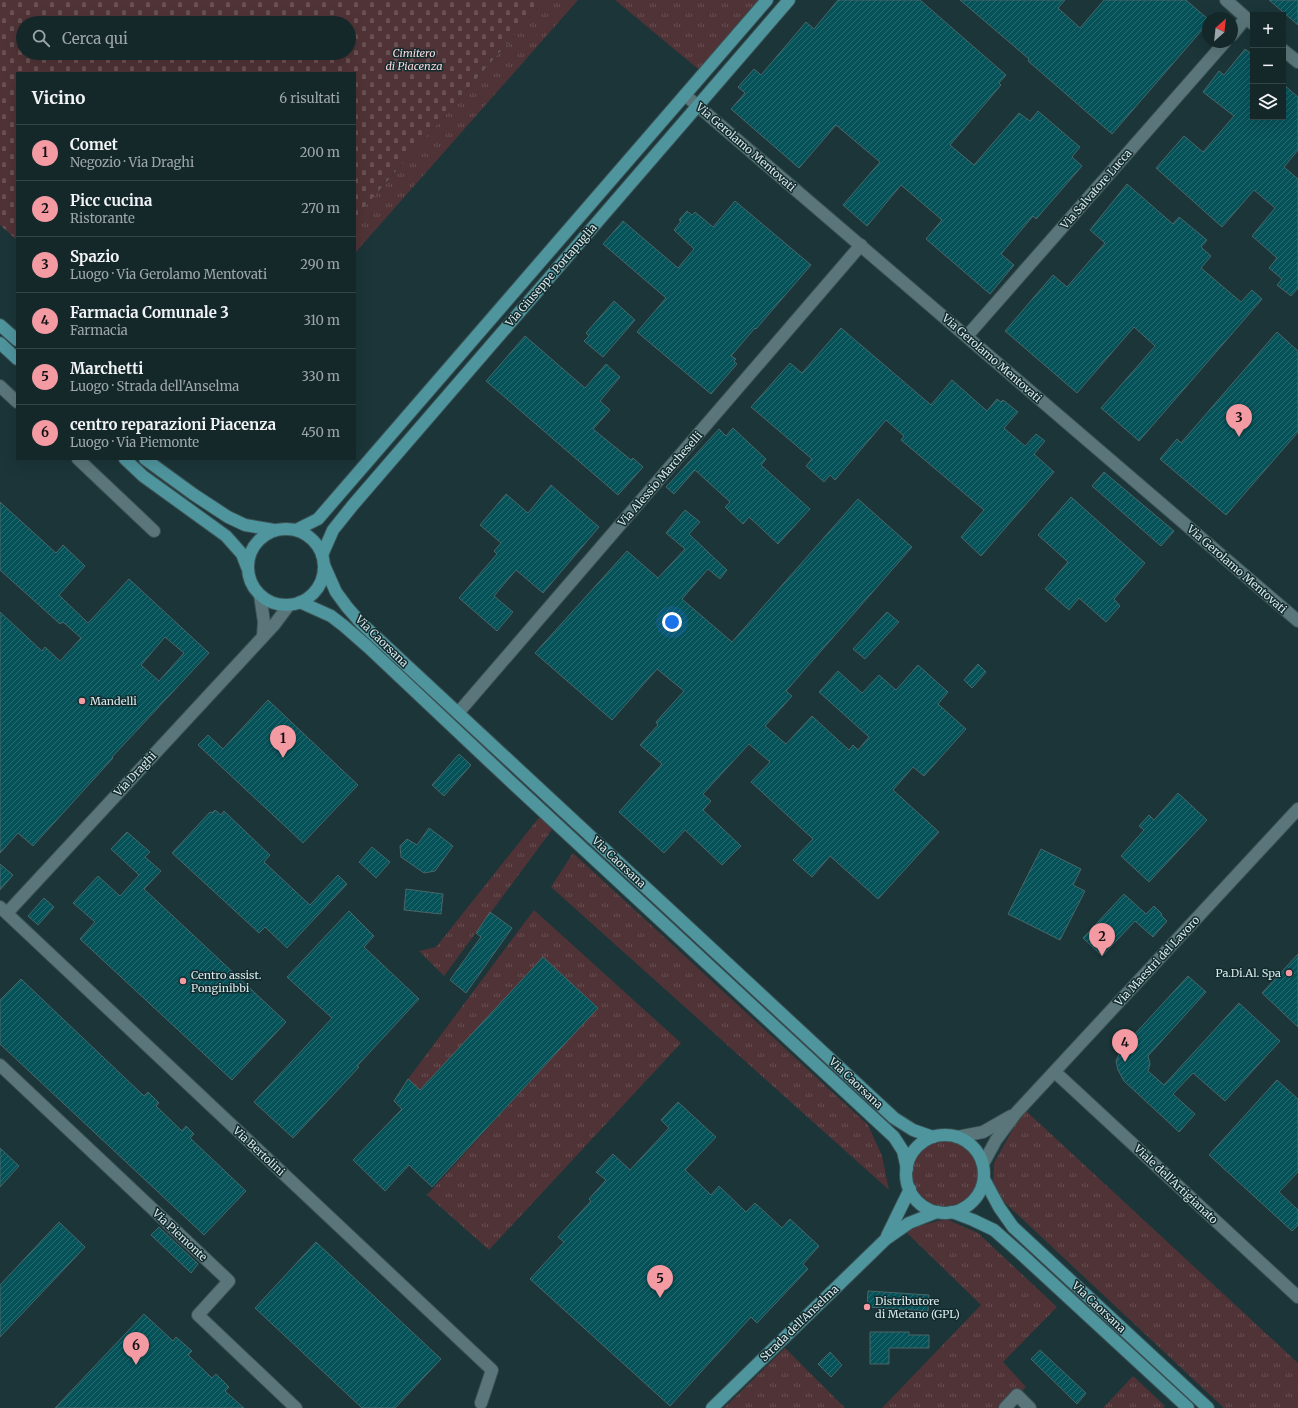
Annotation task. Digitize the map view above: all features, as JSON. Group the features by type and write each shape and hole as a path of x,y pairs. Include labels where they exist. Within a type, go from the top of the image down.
{"main road":[{"name":"Via Giuseppe Portapuglia","path":"296,530 318,519 767,0"},
{"name":"Via Giuseppe Portapuglia","path":"323,560 333,530 353,505 789,0"},
{"path":"0,325 16,339"},
{"path":"0,343 16,358"},
{"path":"126,460 143,476 226,536 242,554 251,582 260,595 269,601 279,604 295,604 310,596 318,588 323,577 323,560 316,543 307,535 296,530 285,528 274,530 263,536 255,544 249,555 247,567"},
{"path":"146,460 228,517 246,525 274,530"},
{"name":"Via Caorsana","path":"323,560 336,592 356,617 894,1118 914,1130 934,1137"},
{"name":"Via Caorsana","path":"295,604 331,616 368,647 894,1137 903,1152 907,1169"},
{"path":"945,1135 957,1137 968,1143 977,1152 983,1164 984,1179 980,1191 973,1201 963,1208 952,1212 937,1212 916,1200 910,1190 907,1179 907,1169 910,1158 916,1149 924,1142 934,1137 945,1135"},
{"name":"Via Caorsana","path":"984,1179 999,1207 1013,1227 1208,1408"},
{"name":"Strada dell'Anselma","path":"886,1239 910,1190"},
{"name":"Strada dell'Anselma","path":"712,1408 886,1239 909,1222 937,1212"},
{"name":"Via Caorsana","path":"952,1212 994,1230 1188,1408"}],"street":[{"path":"1226,0 1250,21 1238,30"},
{"name":"Via Salvatore Lucca","path":"967,336 1220,48"},
{"path":"1286,52 1298,62"},
{"name":"Via Gerolamo Mentovati","path":"685,95 1298,621"},
{"name":"Via Alessio Marcheselli","path":"458,713 861,245"},
{"path":"0,386 16,401"},
{"path":"79,460 154,531"},
{"path":"260,595 264,622 263,636"},
{"name":"Via Draghi","path":"3,910 295,604"},
{"name":"Via Maestri del Lavoro","path":"983,1164 996,1140 1016,1113 1298,809"},
{"name":"Via Bertolini","path":"3,910 492,1370 478,1406"},
{"name":"Via Piemonte","path":"0,1065 229,1281 198,1315 296,1408"},
{"name":"Viale dell'Artigianato","path":"1055,1072 1298,1297"},
{"name":"Via Maestri del Lavoro","path":"957,1137 983,1132 1016,1113"},
{"path":"1005,1408 1018,1395 1030,1408"}],"green space":[{"name":"Cimitero di Piacenza","path":"0,0 545,0 356,217 356,72 16,72 16,239 0,225"},
{"path":"545,0 578,0 356,252 356,217"},
{"path":"615,0 766,0 703,73"},
{"path":"541,815 554,827 444,976 419,951 436,947"},
{"path":"573,853 868,1125 882,1156 889,1190 551,887"},
{"path":"534,910 681,1043 489,1250 427,1195 598,1007 543,957 420,1090 408,1079"},
{"path":"1024,1109 1298,1363 1298,1408 1224,1408 1002,1200 993,1182 994,1163"},
{"path":"946,1140 959,1143 970,1150 977,1161 980,1174 977,1187 970,1198 959,1205 946,1208 933,1205 922,1198 915,1187 912,1174 915,1161 922,1150 933,1143"},
{"path":"946,1219 978,1233 1057,1307 1003,1362 1026,1387 1005,1408 882,1408 981,1305 904,1230"},
{"path":"785,1348 845,1408 724,1408"},
{"path":"1133,1376 1165,1406 1163,1408 1103,1408"}],"building":[{"path":"838,0 920,0 1006,75 999,83 1001,85 950,145 974,165 1019,113 1030,121 1038,111 1080,147 1072,157 1082,166 1036,219 1033,216 1001,254 1014,265 990,294 926,239 942,220 901,185 867,226 843,205 880,162 836,125 799,168 731,109 745,93 738,87 754,69 761,75 806,22 814,29"},
{"path":"960,0 1065,0 1058,8 1080,28 1104,0 1186,0 1202,14 1202,30 1112,134 1028,61 1029,59"},
{"path":"1269,0 1298,0 1298,25 1286,15 1286,12 1283,12"},
{"path":"1245,49 1250,53 1250,120 1286,120 1286,87 1298,97 1298,150 1284,167 1298,179 1298,288 1291,296 1277,285 1282,279 1269,268 1277,258 1252,236 1275,208 1254,190 1222,227 1156,168 1184,136 1203,152 1234,116 1203,92 1219,71 1224,75"},
{"path":"1127,184 1173,224 1179,217 1207,240 1201,247 1211,256 1201,268 1241,302 1252,290 1262,299 1139,441 1101,408 1155,346 1134,327 1077,393 1005,331 1053,275 1067,287 1105,243 1090,230"},
{"path":"735,201 811,265 731,356 736,359 734,361 737,364 711,394 637,332 666,298 603,244 623,221 678,268 694,249 674,230 681,221 679,220 687,211 692,215 695,212 713,227"},
{"path":"614,301 635,320 603,357 584,341 589,336 586,333"},
{"path":"841,328 931,405 952,380 987,411 997,399 1001,402 1003,400 1018,412 1004,428 1025,446 1036,434 1045,441 1034,454 1054,472 981,556 961,537 984,510 901,440 904,436 886,420 835,480 830,475 824,482 806,466 812,459 751,407 790,363 802,373"},
{"path":"1277,332 1298,351 1298,432 1226,515 1160,459 1177,439 1181,443"},
{"path":"525,336 585,388 606,364 620,377 600,401 610,410 593,429 631,460 633,458 643,467 618,495 486,381"},
{"path":"733,428 766,459 761,465 810,509 778,544 749,517 743,524 725,507 730,502 695,470 674,494 666,487 719,429 726,436"},
{"path":"1104,472 1174,531 1161,546 1092,486"},
{"path":"551,485 599,527 543,593 516,570 494,596 513,612 497,631 459,598 497,554 494,551 501,543 480,525 506,494 528,513"},
{"path":"1071,497 1145,563 1114,599 1120,606 1106,622 1079,598 1069,610 1045,589 1068,562 1038,535"},
{"path":"858,499 912,547 786,691 792,696 765,726 786,744 812,716 849,750 853,745 858,750 869,737 819,692 838,671 862,693 879,675 896,690 918,665 948,692 938,704 966,729 924,776 913,767 893,790 939,832 878,899 830,856 812,877 793,860 813,839 751,782 770,762 749,744 703,794 711,801 703,810 741,846 722,865 685,830 664,853 619,812 662,764 640,745 658,725 656,722 684,691 657,669 612,720 535,653 627,551 658,578 685,549 666,533 685,510 700,522 689,534 727,570 720,579 708,569 682,599 732,642"},
{"name":"Mandelli","path":"0,502 56,553 63,545 85,566 59,595 88,623 129,579 209,653 112,757 113,758 33,846 18,833 0,853 0,612 42,651 45,647 60,661 81,638 63,622 60,624 0,570","holes":["165,637 184,653 159,681 141,665"]},
{"path":"887,612 899,622 865,659 853,649"},
{"path":"978,664 986,672 972,688 964,680"},
{"path":"268,700 358,785 303,843 198,745 208,735 223,749"},
{"path":"459,754 471,765 444,796 432,785"},
{"path":"1178,793 1207,820 1149,882 1121,856 1144,830 1139,826 1149,815 1154,820"},
{"path":"215,810 221,815 224,811 270,855 264,862 310,905 338,875 347,884 287,948 265,927 259,933 172,853 210,812 212,813"},
{"path":"429,828 453,846 435,871 424,873 401,857 400,846 407,839 417,845"},
{"name":"Centro assist. Ponginibbi","path":"127,832 150,852 145,857 161,871 144,889 286,1022 232,1080 80,939 95,922 73,903 98,876 120,896 139,875 111,849"},
{"path":"372,847 390,862 376,878 359,862"},
{"path":"1041,849 1081,869 1073,885 1085,891 1060,940 1008,914"},
{"path":"0,864 13,875 0,890"},
{"path":"406,889 443,894 441,914 404,910"},
{"path":"1124,894 1146,914 1154,906 1167,921 1153,937 1135,921 1102,956 1083,938"},
{"path":"44,898 54,907 38,925 28,916"},
{"path":"349,911 374,936 364,947 419,999 357,1066 359,1067 293,1138 254,1102 332,1018 287,977"},
{"path":"490,912 512,928 466,993 450,980 481,937 476,933"},
{"name":"Pa.Di.Al. Spa","path":"1298,954 1298,1027 1262,993"},
{"path":"543,957 598,1008 432,1187 409,1165 385,1191 353,1160 402,1109 394,1101 408,1079 420,1090"},
{"path":"1188,976 1206,992 1148,1056 1150,1064 1148,1071 1164,1085 1239,1003 1280,1041 1225,1101 1193,1073 1173,1094 1195,1114 1179,1132 1124,1081 1118,1070 1116,1061 1122,1048"},
{"path":"21,979 144,1096 148,1092 159,1103 156,1106 182,1131 186,1126 194,1134 190,1138 246,1191 204,1235 0,1044 0,1000"},
{"path":"1277,1080 1298,1099 1298,1172 1279,1192 1298,1210 1298,1225 1292,1231 1209,1155"},
{"path":"678,1102 716,1137 685,1170 711,1195 719,1186 746,1212 755,1203 782,1228 790,1219 819,1246 803,1264 808,1269 757,1323 751,1317 670,1406 530,1279 564,1242 558,1237 591,1201 589,1199 606,1180 596,1172 613,1154 630,1170 669,1128 661,1120"},
{"path":"0,1148 19,1166 0,1187"},
{"path":"59,1222 85,1247 0,1337 0,1285"},
{"path":"159,1227 198,1264 191,1273 151,1235"},
{"path":"316,1242 441,1359 395,1408 362,1408 255,1308"},
{"path":"868,1291 929,1295 928,1311 867,1307"},
{"path":"144,1314 173,1341 176,1337 192,1351 188,1355 212,1378 216,1374 229,1387 225,1391 244,1408 55,1408"},
{"path":"870,1332 909,1332 909,1335 929,1335 929,1348 889,1348 889,1364 870,1364"},
{"path":"1040,1350 1086,1393 1077,1404 1031,1359"},
{"path":"830,1352 842,1365 831,1377 818,1364"}],"place":[{"name":"Spazio","path":"1239,437"},
{"name":"Mandelli","path":"82,701"},
{"name":"Comet","path":"283,758"},
{"name":"Picc cucina","path":"1102,956"},
{"name":"Pa.Di.Al. Spa","path":"1289,973"},
{"name":"Centro assist. Ponginibbi","path":"183,981"},
{"name":"Farmacia Comunale 3","path":"1125,1062"},
{"name":"Marchetti","path":"660,1298"},
{"name":"Distributore di Metano (GPL)","path":"867,1307"},
{"name":"centro reparazioni Piacenza","path":"136,1365"}]}
